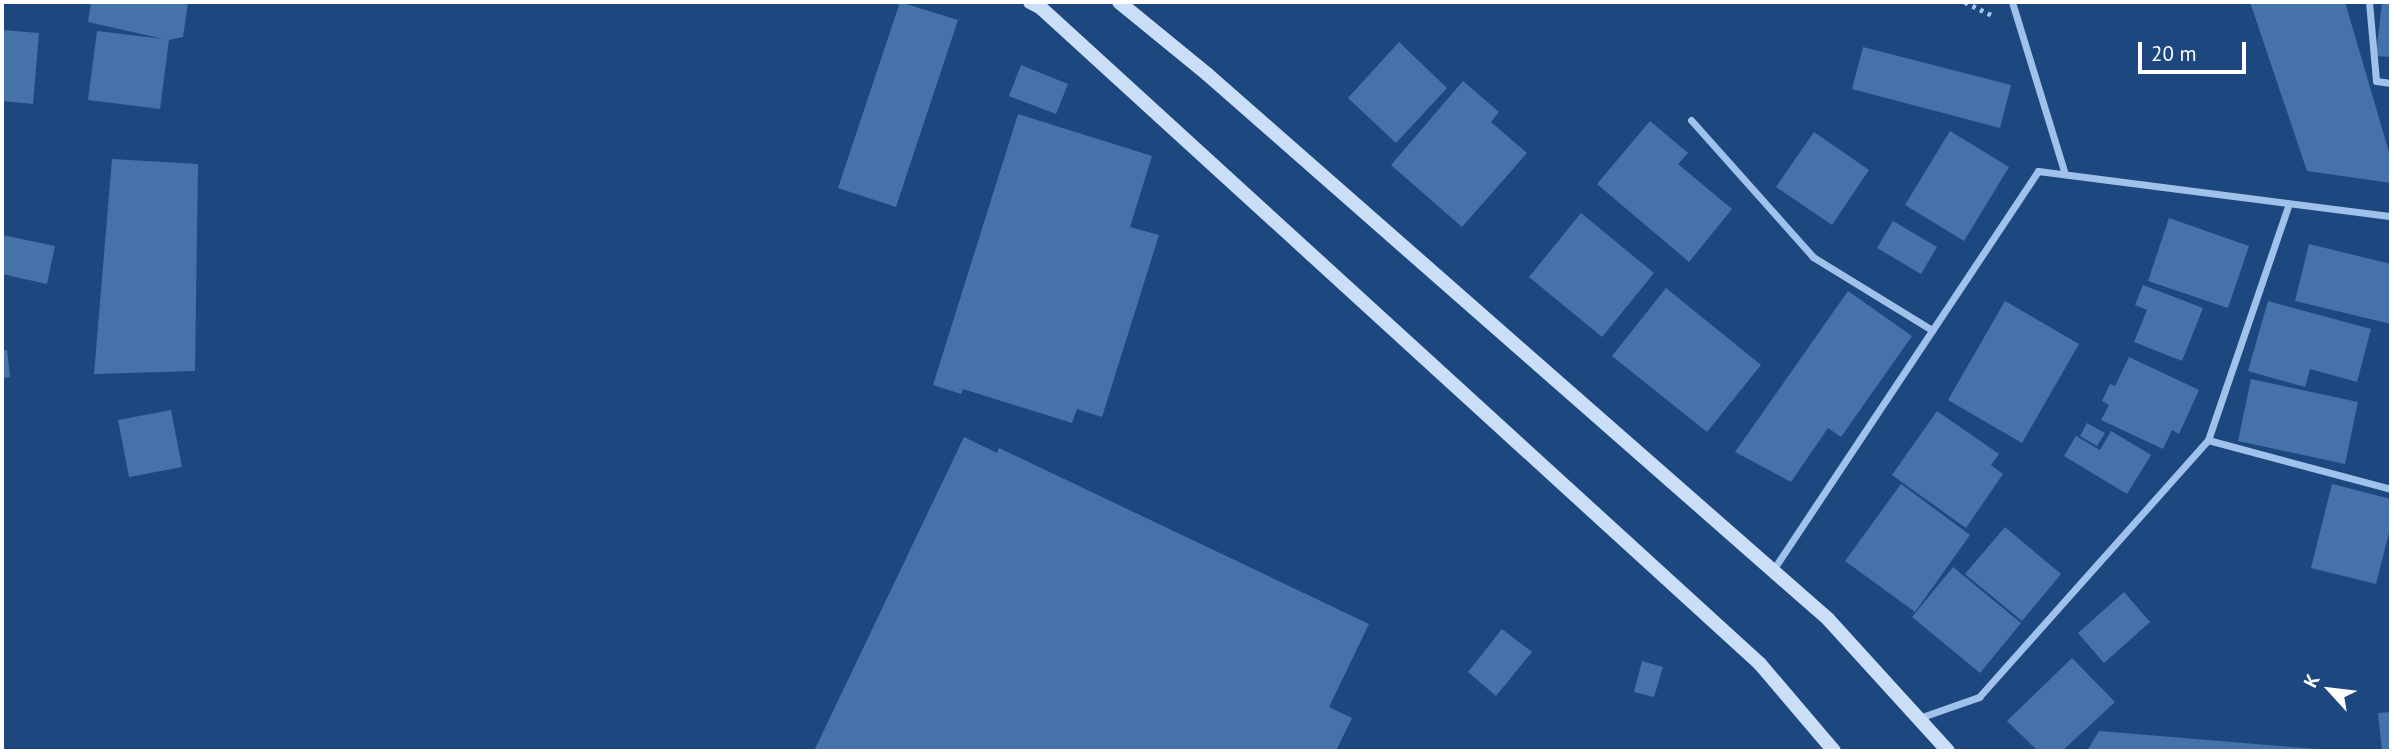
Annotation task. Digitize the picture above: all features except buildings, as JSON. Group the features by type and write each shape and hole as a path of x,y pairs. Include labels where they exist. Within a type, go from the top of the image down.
{"main road":[{"path":"1030,2 1040,7 1760,664 1834,751"},
{"path":"1119,2 1217,83 1828,619 1948,751"}],"street":[{"path":"2012,2 2065,174"},
{"path":"2369,2 2376,81 2391,83"},
{"path":"1690,120 1813,257 1932,330"},
{"path":"1773,570 2038,171 2391,216"},
{"path":"1918,718 1979,697 2208,440 2289,203"},
{"path":"2208,440 2391,488"}]}
